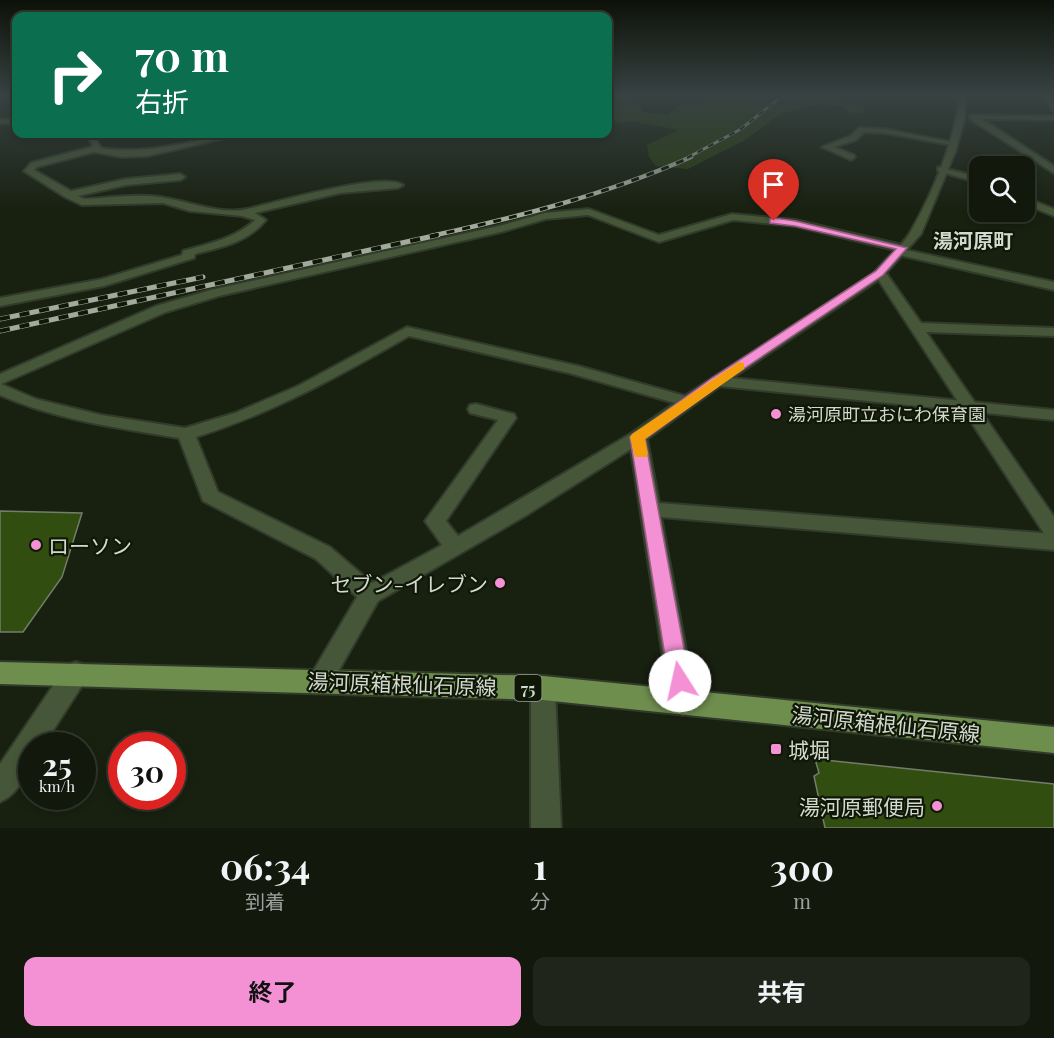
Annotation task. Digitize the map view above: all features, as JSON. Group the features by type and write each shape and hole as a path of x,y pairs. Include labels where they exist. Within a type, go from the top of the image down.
{"main road":[{"name":"湯河原箱根仙石原線","path":"0,673 76,673 543,688 1054,740"}],"street":[{"path":"851,157 826,147 857,135"},
{"path":"905,135 952,143"},
{"path":"320,680 370,595 518,512 638,437 717,381 880,273 915,234 957,135"},
{"path":"996,135 1054,170"},
{"path":"92,138 98,146 94,149"},
{"path":"161,260 232,240 246,234 261,220 257,216 243,213 190,208 164,200 82,202 68,196 29,171 30,168 42,161 94,149 122,154 147,153 220,138"},
{"path":"941,169 969,177"},
{"path":"68,196 126,182 180,177"},
{"path":"243,213 298,198 375,185 398,185"},
{"path":"1035,205 1054,213"},
{"path":"0,380 172,306 216,293 501,230 545,216 589,212 659,239 732,217 795,223 1054,286"},
{"path":"0,302 104,282 190,256 187,253"},
{"path":"880,273 966,405 1054,533"},
{"path":"914,327 1054,332"},
{"path":"0,389 31,403 101,420 186,434 242,417 304,389 407,331 573,369 688,402"},
{"path":"717,381 1054,415"},
{"path":"455,547 435,521 508,418 476,409"},
{"path":"186,434 210,496 324,553 370,595"},
{"path":"638,437 683,702"},
{"path":"650,509 1054,542"},
{"path":"0,788 76,673"},
{"path":"543,688 546,828"}],"green space":[{"path":"669,135 752,135 688,169 656,166 649,157 647,145"}],"building":[{"name":"ローソン","path":"0,511 82,513 62,577 23,632 0,632"},
{"name":"湯河原郵便局","path":"815,759 1054,784 1054,828 825,828 814,776 819,773"}],"railway":[{"path":"687,158 730,135"},
{"path":"431,236 563,203 628,182 691,157"},
{"path":"0,331 438,235"},
{"path":"0,319 203,277"}],"slow traffic":[{"path":"640,454 638,437 739,366"}],"place":[{"name":"湯河原町立おにわ保育園","path":"776,414"},
{"name":"ローソン","path":"36,545"},
{"name":"セブン-イレブン","path":"500,583"},
{"name":"城堀","path":"776,749"},
{"name":"湯河原郵便局","path":"937,806"}],"district":[{"name":"湯河原町","path":"973,239"}],"route":[{"path":"680,681 638,437 717,381 880,273 902,248 795,223 774,221"}]}
